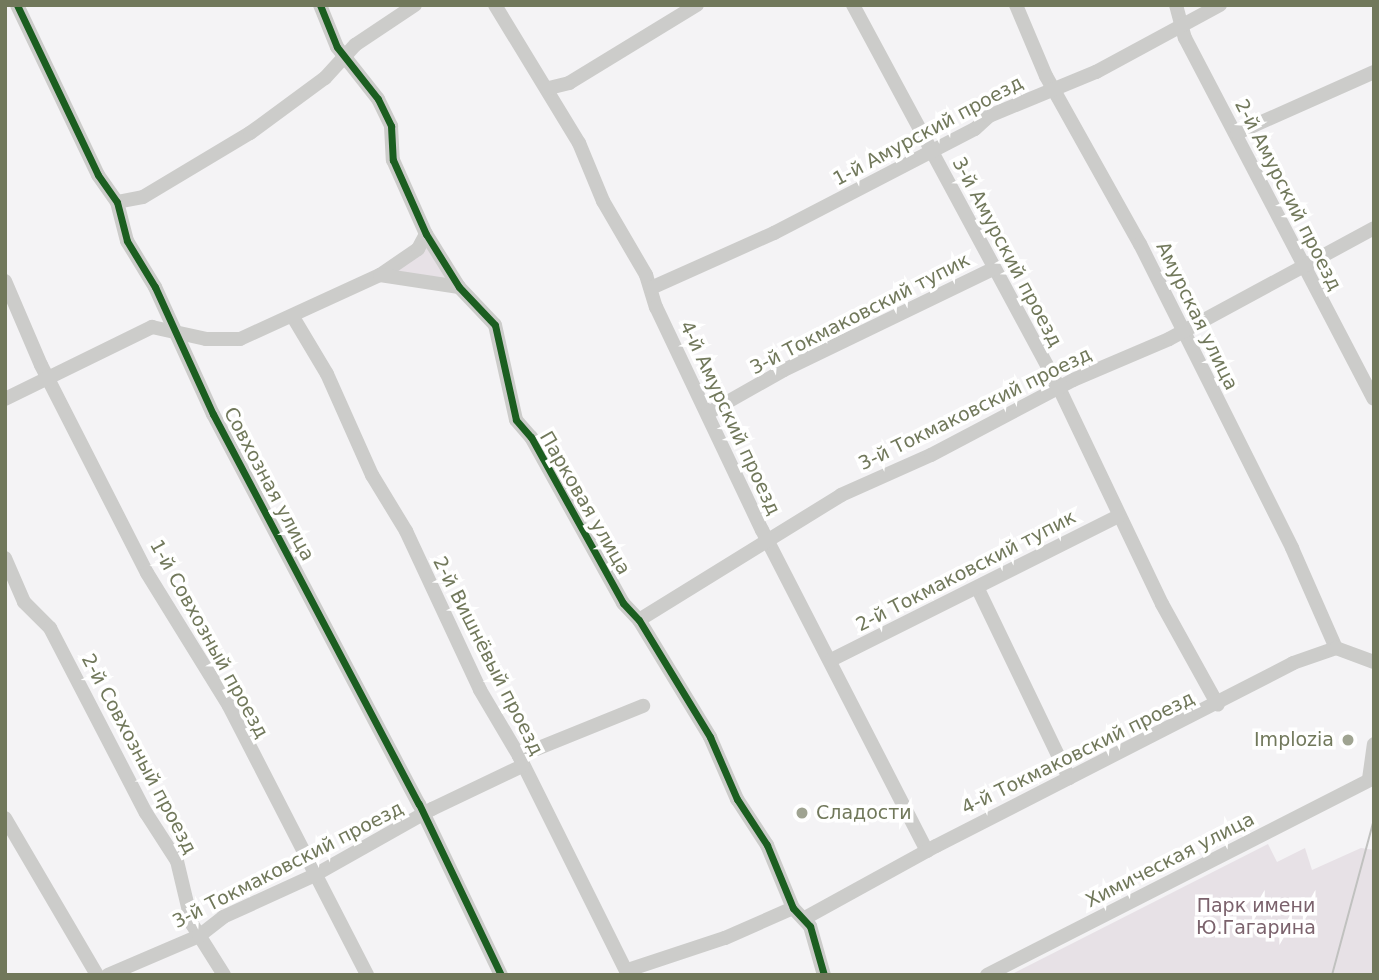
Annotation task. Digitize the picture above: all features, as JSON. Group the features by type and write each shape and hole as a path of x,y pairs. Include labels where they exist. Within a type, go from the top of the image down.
{"street":[{"name":"Совхозная улица","path":"18,5 98,175 117,202 127,241 174,329 227,443 424,817 501,975"},
{"name":"Парковая улица","path":"320,5 344,59 378,99 391,126 393,160 426,234 459,287 495,325 516,420 531,437 624,603 639,620 710,737 737,799 767,845 793,908"},
{"path":"117,202 143,197 190,172 314,86 369,34 415,5"},
{"name":"4-й Амурский проезд","path":"495,5 549,88 651,288 656,307 770,541 927,851"},
{"path":"549,88 569,83 697,5"},
{"name":"3-й Амурский проезд","path":"853,5 932,150 991,270 1059,388 1118,516 1218,705"},
{"name":"Амурская улица","path":"1016,5 1054,89 1140,244 1292,548 1336,648"},
{"name":"2-й Амурский проезд","path":"1176,5 1182,24 1374,399"},
{"name":"1-й Амурский проезд","path":"651,288 774,233 975,130 989,116 1096,72 1220,5"},
{"path":"1237,133 1374,72"},
{"name":"3-й Токмаковский проезд","path":"639,620 841,495 931,455 1059,388 1182,332 1374,228"},
{"path":"5,399 47,376 152,327 174,329 206,339 233,340 293,317 380,275 418,249 426,234"},
{"name":"3-й Токмаковский тупик","path":"708,413 784,370 991,270"},
{"path":"380,275 459,287"},
{"name":"1-й Совхозный проезд","path":"5,281 47,376 146,573 229,706 313,876 367,975"},
{"name":"2-й Вишнёвый проезд","path":"293,317 327,374 480,690 520,761 594,913 628,972"},
{"name":"2-й Токмаковский тупик","path":"831,660 978,589 1118,516"},
{"name":"2-й Совхозный проезд","path":"5,558 24,602 55,637 146,813 177,861 199,936 225,975"},
{"path":"978,589 1069,778"},
{"path":"1336,648 1374,662"},
{"name":"4-й Токмаковский проезд","path":"806,918 927,851 1218,705 1293,663 1336,648"},
{"name":"3-й Токмаковский проезд","path":"108,975 199,936 223,916 313,876 424,817 520,761 643,705"},
{"path":"1371,778 1374,744"},
{"name":"Химическая улица","path":"988,975 1371,778"},
{"path":"5,818 97,975"},
{"path":"628,972 725,938 793,908 806,918 824,975"}],"green space":[{"path":"425,242 447,279 393,272"},
{"name":"Парк имени Ю.Гагарина","path":"1268,844 1277,862 1305,848 1312,870 1361,848 1374,850 1374,975 1010,975"}],"tram line":[{"path":"1332,975 1374,819"}],"cycle path":[{"path":"17,5 98,175 117,202 127,241 155,287 213,414 419,804 501,975"},
{"path":"320,5 337,47 378,99 391,126 393,160 426,234 459,287 495,325 516,420 531,437 623,603 639,620 710,737 737,799 767,845 793,908 810,926 824,975"}],"place":[{"name":"Implozia","path":"1348,740"},
{"name":"Сладости","path":"802,813"}]}
